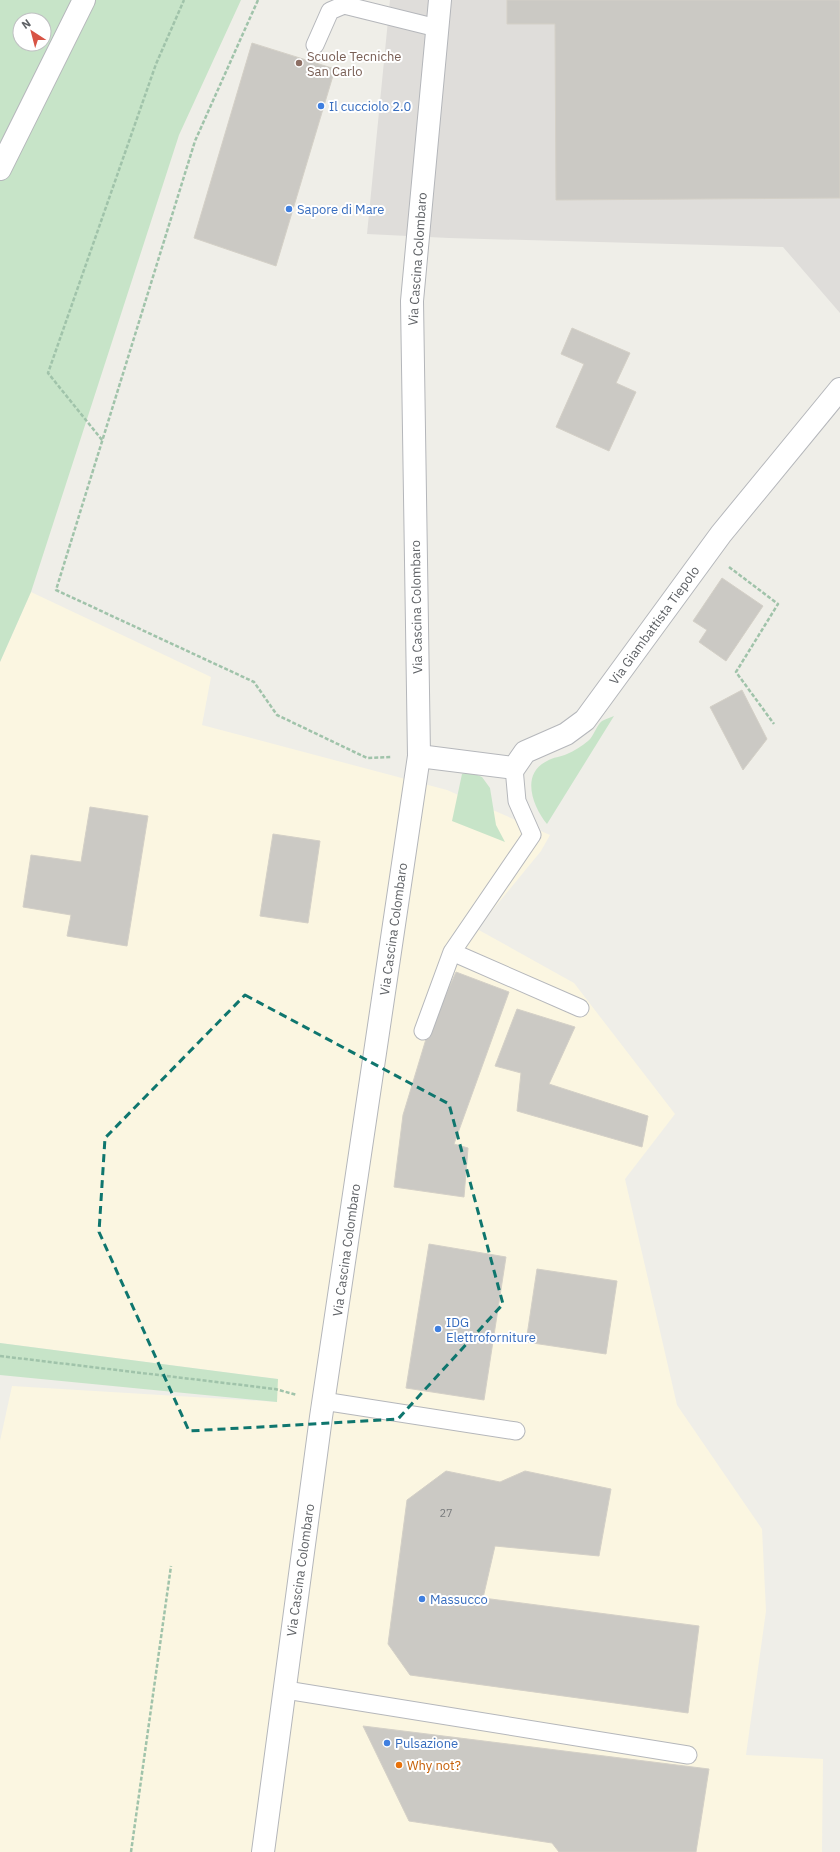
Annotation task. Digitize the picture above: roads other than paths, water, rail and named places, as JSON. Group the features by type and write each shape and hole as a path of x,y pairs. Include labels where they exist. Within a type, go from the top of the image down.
{"main road":[{"path":"0,169 84,0"},
{"name":"Via Cascina Colombaro","path":"263,1852 286,1690 323,1402 419,756 412,301 440,0"},
{"name":"Via Giambattista Tiepolo","path":"514,768 525,752 566,734 584,720 708,551 840,389"},
{"path":"419,756 514,768"}],"lane":[{"path":"315,45 330,11 344,5 437,28"},
{"path":"423,1031 452,952 532,835 516,801 514,768"},
{"path":"452,952 580,1008"},
{"path":"323,1402 516,1431"},
{"path":"286,1690 688,1755"}],"place":[{"name":"Scuole Tecniche San Carlo","path":"299,63"},
{"name":"Il cucciolo 2.0","path":"321,106"},
{"name":"Sapore di Mare","path":"289,209"},
{"name":"IDG Elettroforniture","path":"438,1329"},
{"name":"Massucco","path":"422,1599"},
{"name":"Pulsazione","path":"387,1743"},
{"name":"Why not?","path":"399,1765"}]}
